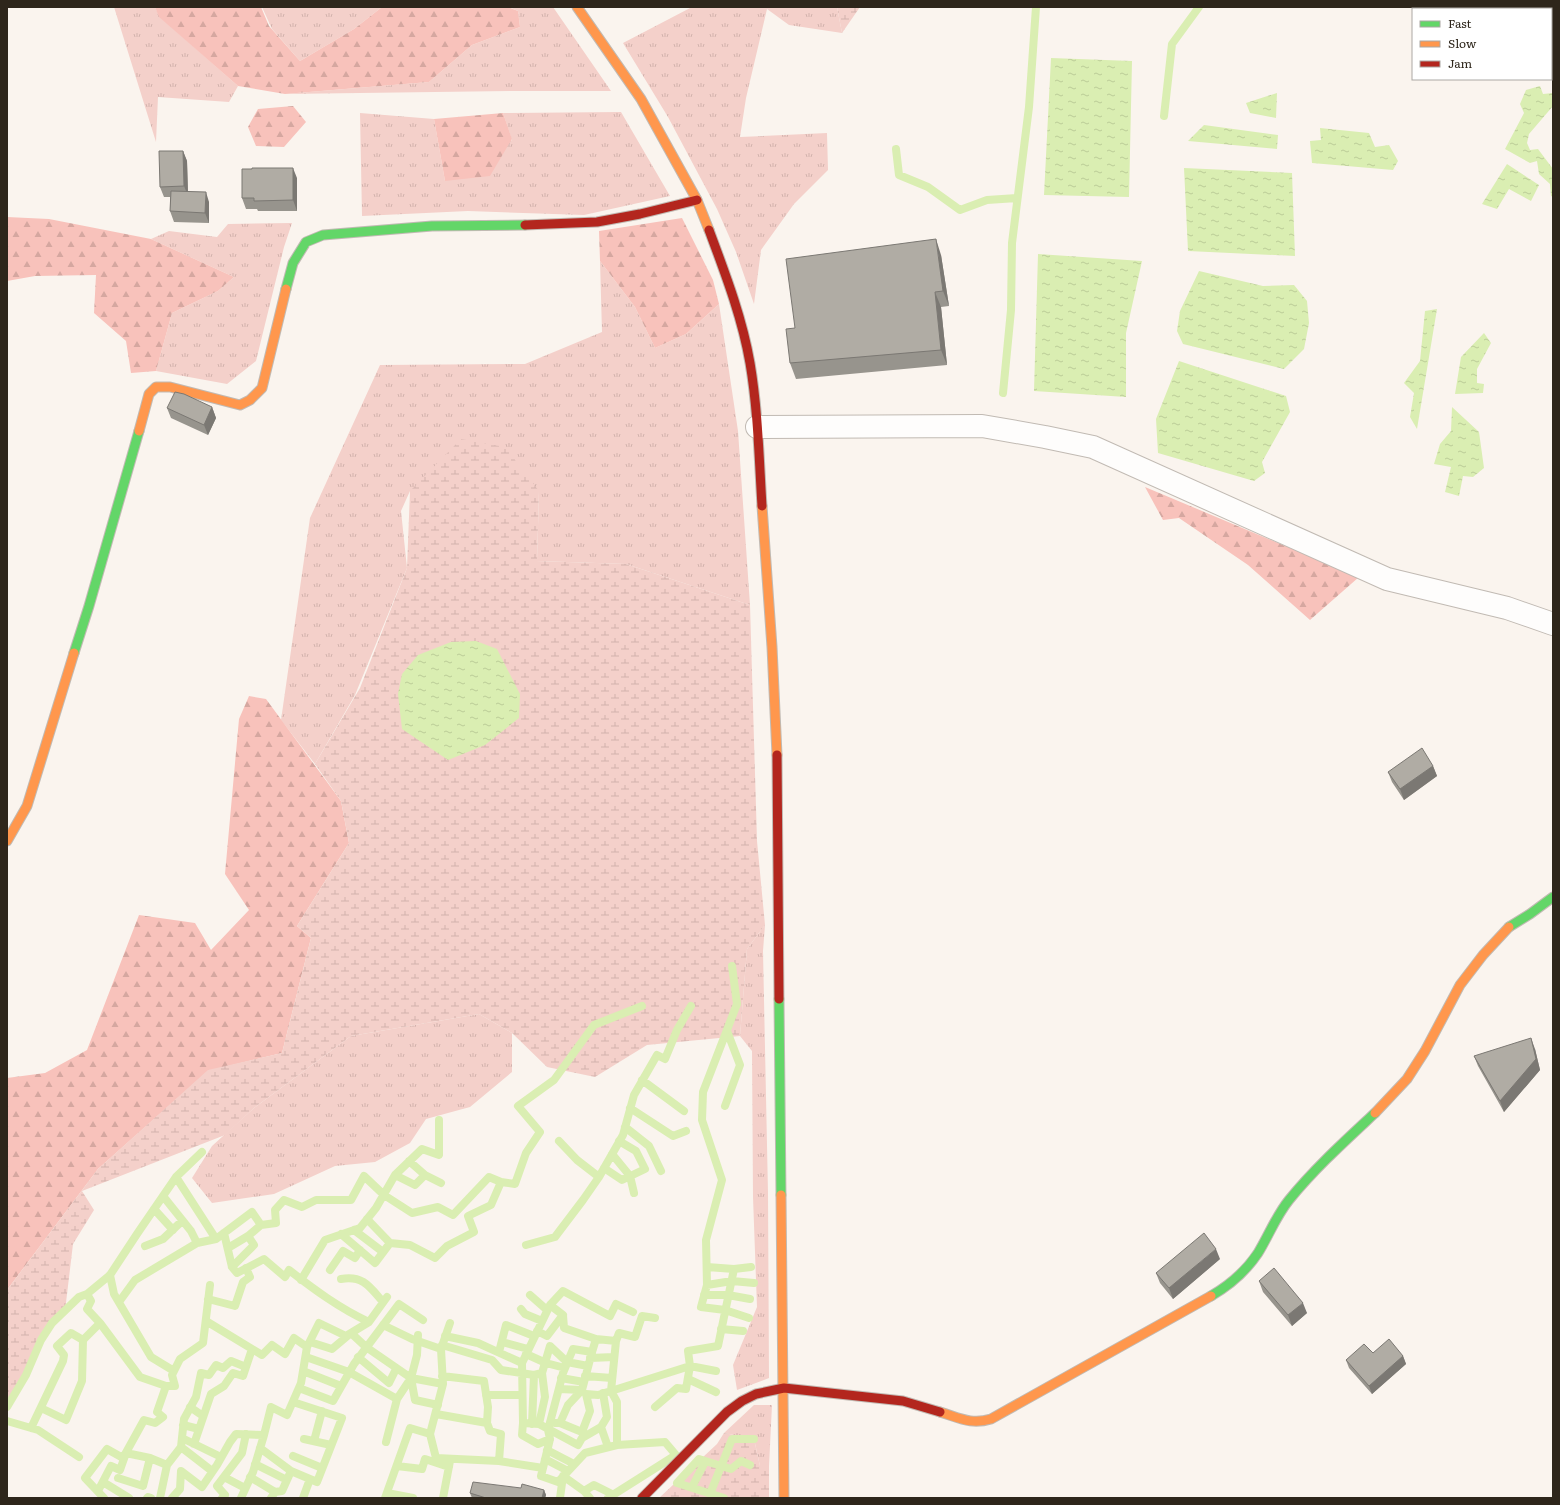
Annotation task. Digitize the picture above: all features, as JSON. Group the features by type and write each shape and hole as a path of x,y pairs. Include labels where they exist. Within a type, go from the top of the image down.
{"street":[{"path":"577,7 641,99 696,200 720,258 736,304 750,363 757,427 772,647 777,754 784,1498"},
{"path":"7,841 27,806 89,606 148,394 156,387 170,387 240,405 250,400 262,388 294,263 306,242 323,235 432,226 525,225 597,222 640,214 696,200"},
{"path":"757,427 982,426 1093,447 1387,579 1507,608 1553,624"},
{"path":"642,1498 727,1412 742,1401 756,1394 784,1388 903,1401 972,1422 980,1422 990,1419 1221,1290 1238,1278 1258,1253 1279,1212 1290,1198 1320,1165 1407,1079 1425,1051 1460,985 1483,955 1507,928 1530,914 1553,897"}],"green space":[{"path":"114,7 155,7 160,17 238,86 229,102 158,97 156,142"},
{"path":"155,7 261,7 269,26 300,61 354,29 382,7 508,7 518,11 520,27 472,45 429,82 285,94 238,86 159,17"},
{"path":"262,7 382,7 354,29 300,61 272,29"},
{"path":"509,7 553,7 611,91 285,94 429,82 472,45 520,27 518,11"},
{"path":"692,7 837,7 842,33 789,25 767,9 746,98 740,137 827,133 828,170 794,204 761,250 754,304 736,252 717,209 668,117 623,43"},
{"path":"837,7 860,7 842,33"},
{"path":"293,106 306,122 284,147 256,146 248,127 258,109"},
{"path":"621,112 670,196 584,215 468,211 362,216 360,113 434,119 445,181 512,140 503,113"},
{"path":"503,113 512,139 490,176 445,181 434,119"},
{"path":"7,217 49,219 151,239 234,277 218,291 172,313 156,371 131,373 126,341 94,313 96,275 35,276 7,281"},
{"path":"682,218 713,280 719,304 686,334 655,348 635,307 600,261 599,231"},
{"path":"292,223 284,247 256,361 227,384 156,371 172,313 218,291 234,277 151,239 169,231 217,237 228,224"},
{"path":"600,261 635,307 655,348 686,334 719,304 738,431 750,605 626,564 537,561 539,491 410,491 401,511 407,568 355,695 315,764 281,720 310,518 380,365 525,364 602,332"},
{"path":"461,439 505,447 539,491 537,561 626,564 750,605 757,841 765,925 747,949 740,1036 647,1045 595,1077 547,1067 512,1033 479,1014 351,1036 254,1108 225,1135 82,1191 94,1210 73,1244 65,1311 52,1323 41,1340 7,1406 7,1290 98,1169 208,1070 282,1053 311,938 297,926 349,843 341,801 315,764 360,688 407,568 410,491"},
{"path":"1145,487 1359,577 1310,620 1248,565 1179,518 1163,520"},
{"path":"249,696 266,699 341,801 349,843 297,926 311,938 282,1053 208,1071 98,1169 7,1290 7,1078 45,1073 87,1050 139,915 195,923 211,950 249,910 225,874 239,719"},
{"path":"765,925 763,951 768,1193 769,1378 737,1390 733,1365 757,1307 753,1197 752,1051 740,1036 747,949"},
{"path":"479,1014 512,1033 512,1072 470,1107 426,1119 410,1143 375,1162 335,1166 274,1194 212,1203 192,1178 212,1146 254,1108 351,1036"},
{"path":"754,1405 772,1405 769,1466 760,1466 754,1439 724,1433"},
{"path":"724,1433 754,1439 760,1466 769,1466 769,1498 659,1498 717,1444"}],"water":[{"path":"1051,58 1132,61 1129,197 1044,195"},
{"path":"1540,86 1543,94 1553,93 1553,106 1529,134 1527,143 1530,150 1538,149 1553,169 1553,197 1551,196 1550,184 1539,174 1537,161 1530,163 1505,149 1524,113 1520,104 1526,90"},
{"path":"1277,93 1276,118 1250,113 1246,103"},
{"path":"1204,125 1278,135 1277,149 1188,141"},
{"path":"1320,128 1369,133 1375,147 1389,145 1398,161 1393,170 1312,163 1310,141 1321,140"},
{"path":"1507,164 1539,185 1531,201 1509,189 1497,209 1482,204"},
{"path":"1184,168 1292,173 1295,256 1188,251"},
{"path":"1038,254 1142,261 1126,333 1126,397 1034,391"},
{"path":"1199,271 1263,286 1294,285 1307,301 1309,323 1304,349 1284,369 1183,344 1177,331 1180,311"},
{"path":"1437,309 1417,429 1410,417 1414,393 1404,383 1420,361 1425,311"},
{"path":"1484,333 1491,343 1477,369 1477,383 1484,384 1483,393 1455,394 1461,357"},
{"path":"1179,361 1286,396 1290,412 1262,462 1265,473 1254,481 1158,453 1156,419"},
{"path":"1452,407 1479,432 1484,468 1473,477 1463,476 1459,496 1445,492 1451,467 1434,464 1440,444 1451,431"},
{"path":"476,641 497,649 520,694 519,718 485,745 448,760 402,729 398,694 402,674 418,655 451,642"}],"building":[{"path":"159,151 183,151 184,186 160,187"},
{"path":"293,168 293,200 254,201 254,198 242,198 242,169"},
{"path":"171,191 206,192 205,213 170,211"},
{"path":"936,239 943,291 935,292 941,350 790,363 786,329 795,328 786,259"},
{"path":"175,392 184,394 212,407 204,425 167,408"},
{"path":"1422,748 1433,766 1400,789 1388,772"},
{"path":"1531,1038 1536,1059 1500,1101 1474,1056"},
{"path":"1204,1233 1216,1249 1169,1288 1156,1273"},
{"path":"1274,1268 1303,1303 1288,1315 1259,1281"},
{"path":"1389,1339 1403,1356 1369,1386 1346,1360 1364,1344 1373,1353"},
{"path":"473,1482 521,1488 522,1484 544,1490 542,1498 486,1498 470,1493"}],"waterway":[{"path":"1003,393 1011,310 1012,243 1029,107 1036,7"},
{"path":"1164,116 1172,44 1199,7"},
{"path":"896,149 899,175 928,187 960,210 987,200 1017,198"},
{"path":"732,966 737,1004 703,1092 702,1120 722,1180 706,1240 707,1285 701,1307 725,1310 749,1318"},
{"path":"119,1302 135,1280 197,1243 216,1239 252,1212 261,1225 276,1223 275,1210 284,1200 302,1207 316,1200 351,1200 364,1176 384,1195 412,1213 438,1207 453,1215 489,1177 501,1182 515,1184 526,1153 540,1132 518,1106 554,1080 594,1025 642,1006"},
{"path":"559,1141 577,1160 599,1177 623,1135 634,1095 657,1055 665,1059 677,1030 691,1006"},
{"path":"725,1106 740,1065 727,1031"},
{"path":"642,1080 684,1111"},
{"path":"630,1108 673,1136 686,1131"},
{"path":"301,1280 325,1240 360,1228 376,1208 395,1175 422,1149 439,1155 439,1120"},
{"path":"625,1127 649,1146 661,1171"},
{"path":"604,1168 622,1180 645,1169 636,1151 619,1141"},
{"path":"7,1407 26,1375 41,1340 52,1323 79,1297 87,1294 110,1275 176,1177 202,1152"},
{"path":"612,1154 630,1176 634,1193"},
{"path":"409,1161 425,1175 441,1183"},
{"path":"395,1175 415,1185 425,1175"},
{"path":"176,1177 216,1239"},
{"path":"526,1245 555,1237 599,1177"},
{"path":"341,1234 375,1263 390,1243 410,1245 435,1258 447,1246 474,1232 468,1216 491,1205 501,1182"},
{"path":"163,1196 191,1231 197,1243"},
{"path":"154,1209 173,1230"},
{"path":"367,1219 390,1243"},
{"path":"145,1246 163,1239 182,1221"},
{"path":"228,1248 248,1236 261,1225"},
{"path":"354,1230 383,1252"},
{"path":"224,1233 232,1267 237,1273 264,1259 285,1277 289,1270 337,1305 369,1322"},
{"path":"232,1267 254,1245 248,1236"},
{"path":"330,1270 343,1251 355,1258 360,1250"},
{"path":"707,1267 734,1269"},
{"path":"655,1407 677,1388 686,1389 690,1366 688,1351 718,1346 734,1269 751,1267"},
{"path":"208,1299 235,1306 243,1282 250,1277 246,1268"},
{"path":"110,1275 114,1294 151,1357 174,1371"},
{"path":"341,1279 349,1278 365,1283 383,1302"},
{"path":"707,1285 732,1281 754,1283"},
{"path":"104,1498 85,1478 107,1449 123,1458 144,1420 155,1423 163,1417 157,1412 166,1386 175,1386 172,1375 180,1359 203,1343 210,1285"},
{"path":"550,1305 563,1291 610,1316 616,1304 633,1312"},
{"path":"87,1294 91,1301 87,1309 100,1323 140,1377 166,1386"},
{"path":"530,1295 547,1310"},
{"path":"704,1295 728,1295 750,1299"},
{"path":"172,1498 180,1489 181,1471 202,1487 236,1434 264,1435 271,1407 287,1415 301,1383 307,1347 319,1323 346,1336 369,1322 387,1297"},
{"path":"299,1388 333,1401 354,1364 399,1304 423,1320"},
{"path":"522,1363 550,1305 563,1315 564,1328 596,1339 616,1341 619,1333 635,1337 642,1316 655,1318"},
{"path":"521,1309 525,1314 542,1321"},
{"path":"537,1331 547,1336 563,1315"},
{"path":"206,1321 262,1355 272,1345 285,1354 294,1338 307,1347"},
{"path":"31,1428 63,1361 64,1355 57,1346 71,1333 83,1340 100,1323"},
{"path":"450,1323 441,1349 443,1384 430,1434 436,1458 499,1461 543,1468 541,1476 558,1482 585,1453 617,1445 665,1442 676,1455 608,1498"},
{"path":"383,1325 412,1339 441,1349"},
{"path":"499,1352 506,1325 534,1336"},
{"path":"721,1329 743,1331"},
{"path":"310,1342 332,1349 351,1333 366,1347 411,1378 443,1384"},
{"path":"386,1442 397,1399 411,1378 417,1355 418,1335"},
{"path":"445,1336 478,1343 522,1363 522,1435 538,1444 550,1439 543,1468"},
{"path":"550,1439 548,1430 563,1373 573,1349 592,1352 596,1339"},
{"path":"41,1408 66,1420 82,1381 83,1340"},
{"path":"560,1423 582,1432 590,1411 586,1394 598,1395 611,1391 616,1341"},
{"path":"502,1342 528,1349"},
{"path":"442,1345 492,1360 501,1370 534,1375 542,1373 550,1346 567,1362 588,1366"},
{"path":"160,1498 167,1465 181,1447 184,1419 196,1397 201,1373 209,1375 216,1365 223,1368 231,1361 246,1367 252,1349"},
{"path":"555,1423 560,1423 568,1405 582,1390 592,1352"},
{"path":"526,1354 546,1363 565,1368"},
{"path":"306,1357 349,1372 397,1399"},
{"path":"358,1357 389,1383 396,1369"},
{"path":"590,1358 614,1357"},
{"path":"617,1445 617,1402 611,1391 690,1366 716,1371"},
{"path":"194,1444 211,1394 224,1386 233,1373 243,1376 246,1367"},
{"path":"303,1371 341,1386"},
{"path":"539,1424 545,1397 542,1373"},
{"path":"532,1424 534,1375"},
{"path":"442,1376 484,1381 488,1407 487,1423"},
{"path":"585,1376 612,1378"},
{"path":"411,1378 415,1400 438,1405"},
{"path":"561,1378 584,1382"},
{"path":"688,1379 716,1392"},
{"path":"559,1389 582,1390"},
{"path":"601,1427 607,1417 603,1393"},
{"path":"486,1395 522,1395"},
{"path":"260,1448 291,1471 317,1482 342,1418 293,1402"},
{"path":"190,1407 203,1416"},
{"path":"314,1441 322,1411"},
{"path":"436,1414 487,1423 490,1431 501,1434 499,1461"},
{"path":"7,1421 38,1430 79,1457"},
{"path":"523,1423 539,1424 578,1445 582,1438 601,1427 608,1447"},
{"path":"183,1425 199,1429"},
{"path":"385,1498 410,1428 430,1434"},
{"path":"222,1498 225,1495 217,1486 242,1453 246,1434"},
{"path":"241,1498 253,1472 264,1435"},
{"path":"182,1438 221,1457"},
{"path":"304,1439 331,1445"},
{"path":"710,1494 732,1439 754,1439"},
{"path":"181,1447 212,1471"},
{"path":"547,1450 574,1464"},
{"path":"98,1491 111,1466 120,1470 126,1453 150,1458 167,1465"},
{"path":"293,1456 322,1468"},
{"path":"118,1478 143,1486 150,1458"},
{"path":"397,1466 422,1469 425,1459 449,1467"},
{"path":"545,1459 568,1471"},
{"path":"724,1498 677,1483 699,1459 731,1469 741,1461 750,1465"},
{"path":"443,1498 450,1461"},
{"path":"692,1487 705,1462"},
{"path":"255,1464 287,1480"},
{"path":"271,1498 275,1492 282,1491 291,1471"},
{"path":"560,1498 563,1476 584,1491 594,1485 612,1494"},
{"path":"224,1477 245,1488"},
{"path":"250,1477 275,1492"},
{"path":"303,1498 310,1479"},
{"path":"103,1482 129,1498"},
{"path":"584,1491 590,1498"},
{"path":"387,1493 413,1498"},
{"path":"147,1498 151,1498"}],"traffic: fast":[{"path":"286,289 293,263 306,242 323,235 432,226 525,225"},
{"path":"74,653 139,431"},
{"path":"1509,927 1553,897"},
{"path":"779,999 781,1195"},
{"path":"1211,1296 1243,1272 1258,1253 1284,1206 1341,1144 1375,1113"}],"traffic: slow":[{"path":"577,7 641,99 697,200 709,230"},
{"path":"139,431 149,394 156,387 170,387 240,405 250,400 262,388 286,289"},
{"path":"762,506 772,647 777,755"},
{"path":"7,841 27,806 74,653"},
{"path":"1375,1113 1407,1079 1425,1051 1460,985 1483,955 1509,927"},
{"path":"781,1195 784,1498"},
{"path":"940,1412 971,1421 984,1421 991,1419 1211,1296"}],"traffic: jam":[{"path":"525,225 597,222 640,214 697,200"},
{"path":"709,230 738,312 747,346 757,416 762,506"},
{"path":"777,755 779,999"},
{"path":"642,1498 727,1412 742,1401 756,1394 784,1388 903,1401 940,1412"}]}
